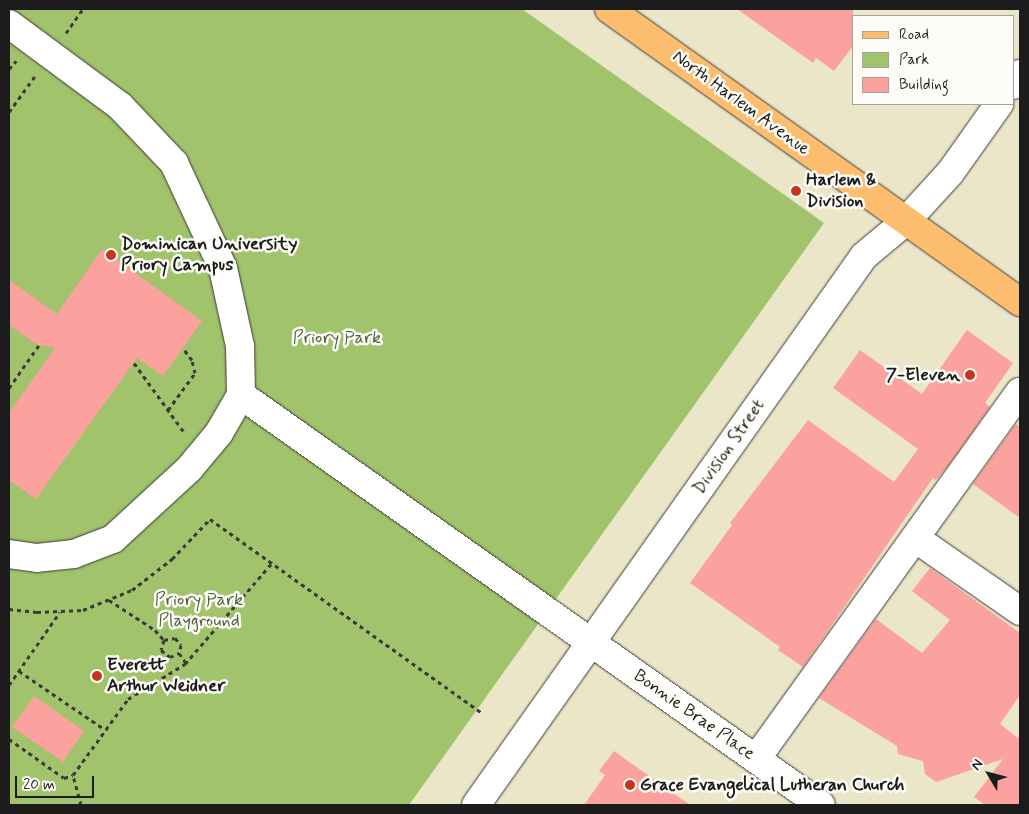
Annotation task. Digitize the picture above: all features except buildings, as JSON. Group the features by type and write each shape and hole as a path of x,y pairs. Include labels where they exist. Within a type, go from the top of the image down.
{"main road":[{"name":"North Harlem Avenue","path":"609,9 1020,302"}],"street":[{"path":"9,24 120,106 174,163 223,268 240,346 241,395 219,433 201,455 148,509 112,539 74,554 37,558 9,554"},
{"name":"Division Street","path":"476,805 864,256 906,221 950,173 998,105"},
{"path":"756,759 1020,392"},
{"name":"Bonnie Brae Place","path":"241,395 822,805"},
{"path":"915,538 1020,611"}],"path":[{"path":"9,388 39,345"},
{"path":"168,410 195,373 192,360 183,348"},
{"path":"134,363 201,455"},
{"path":"9,609 83,610 132,590 172,560 210,519 483,714"},
{"path":"9,739 64,778 73,775 104,729 128,699 186,663 272,563"},
{"path":"108,600 155,630 164,640"},
{"path":"9,685 60,611"},
{"path":"164,640 175,638 181,645 179,653 186,663"},
{"path":"164,640 160,650 170,657 179,653"},
{"path":"19,670 104,729"},
{"path":"73,775 81,805"}],"green space":[{"name":"Priory Park","path":"9,9 522,9 824,223 409,805 9,805"}],"place":[{"name":"Harlem & Division","path":"796,191"},
{"name":"Dominican University Priory Campus","path":"111,255"},
{"name":"7-Eleven","path":"970,375"},
{"name":"Everett Arthur Weidner","path":"97,676"},
{"name":"Grace Evangelical Lutheran Church","path":"630,785"}],"park label":[{"name":"Priory Park Playground","path":"199,611"}]}
